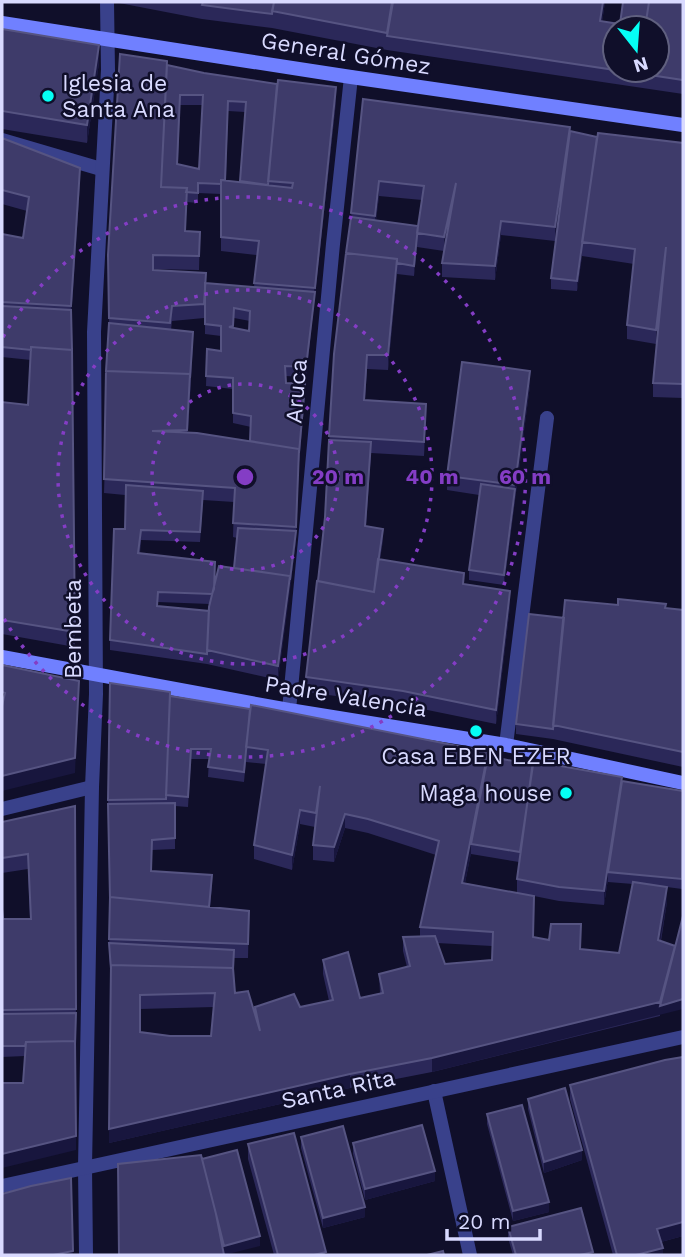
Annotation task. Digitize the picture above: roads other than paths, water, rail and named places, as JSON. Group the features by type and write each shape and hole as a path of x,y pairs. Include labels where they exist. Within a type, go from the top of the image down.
{"main road":[{"name":"General Gómez","path":"2,23 351,78 683,125"},
{"name":"Padre Valencia","path":"2,657 289,710 506,745 683,783"}],"street":[{"name":"Bembeta","path":"86,1255 85,1167 95,676 94,332 108,38 107,2"},
{"name":"Aruca","path":"289,710 331,258 351,78"},
{"path":"2,140 102,169"},
{"path":"506,745 547,418"},
{"path":"2,809 92,787"},
{"name":"Santa Rita","path":"2,1186 683,1037"},
{"path":"435,1091 470,1255"}],"place":[{"name":"Iglesia de Santa Ana","path":"48,96"},
{"name":"Casa EBEN EZER","path":"476,731"},
{"name":"Maga house","path":"566,793"}]}
